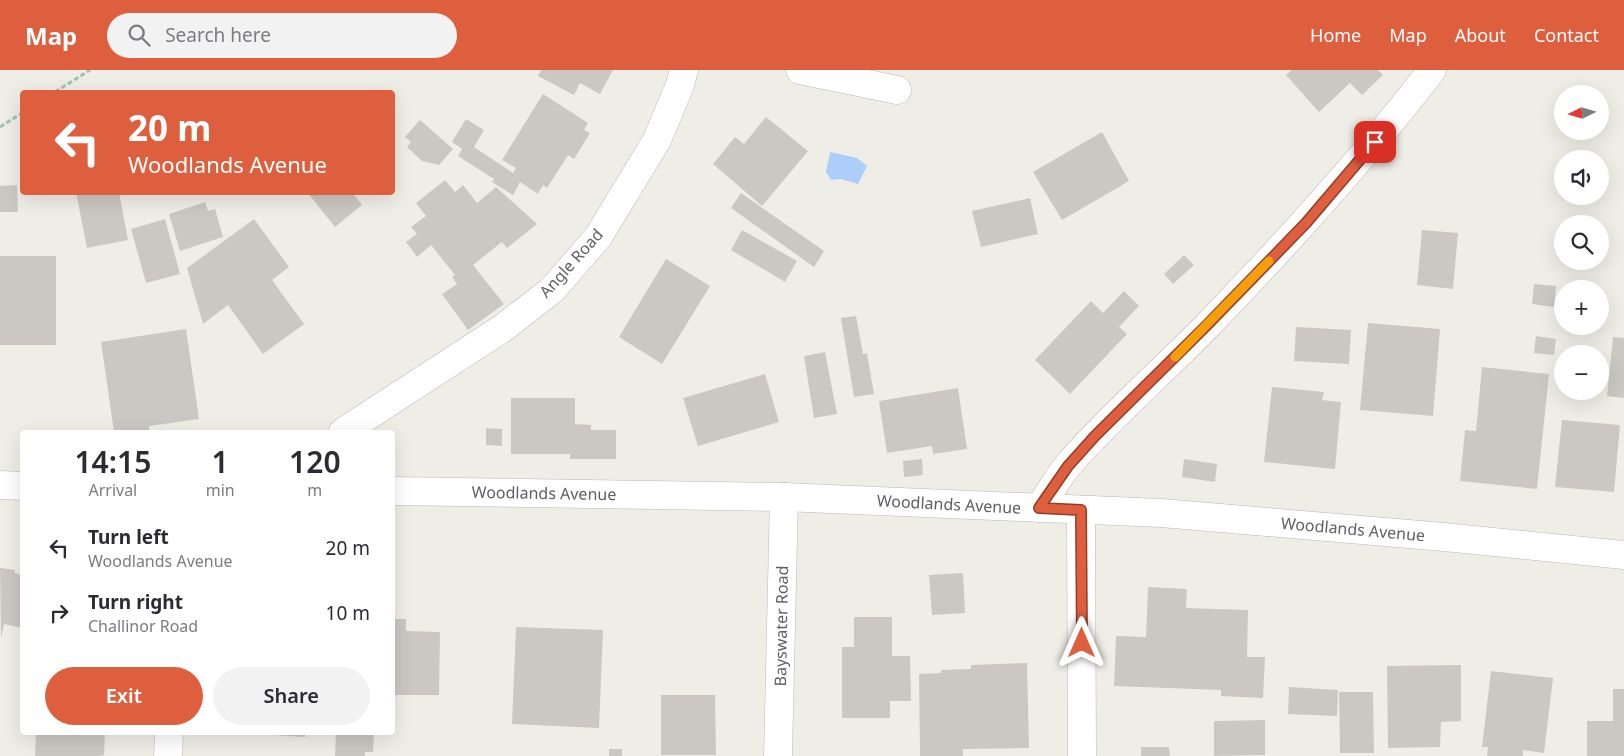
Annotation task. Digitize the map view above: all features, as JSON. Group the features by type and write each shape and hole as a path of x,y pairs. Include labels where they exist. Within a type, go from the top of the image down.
{"street":[{"name":"Angle Road","path":"346,430 503,328 552,290 598,237 656,140 680,85 684,70"},
{"path":"800,70 897,90"},
{"path":"1039,508 1068,466 1095,436 1306,223 1387,129 1432,70"},
{"path":"0,485 20,486"},
{"name":"Woodlands Avenue","path":"395,491 784,496 1161,513 1444,537 1624,555"},
{"name":"Bayswater Road","path":"778,756 784,496"},
{"path":"1081,510 1082,756"},
{"path":"168,756 170,735"}],"path":[{"path":"57,90 90,70"},
{"path":"0,127 20,114"}],"water":[{"path":"830,152 857,158 867,166 858,184 841,179 831,180 826,172"}],"building":[{"path":"541,70 613,70 600,94 580,83 574,95 538,76"},
{"path":"1292,70 1378,70 1383,75 1362,95 1350,83 1319,112 1286,75"},
{"path":"543,94 588,123 584,130 590,133 574,159 568,155 547,188 543,185 538,194 520,182 513,195 492,182 494,179 458,156 462,149 452,142 466,119 484,130 474,147 513,173 516,168 502,160"},
{"path":"766,117 808,151 762,206 713,164 735,137 744,144"},
{"path":"420,120 453,149 439,165 422,161 407,147 411,142 405,137"},
{"path":"1102,132 1129,181 1062,220 1033,172"},
{"path":"445,180 455,192 463,185 477,203 496,187 537,224 507,248 502,242 473,265 504,304 468,330 442,294 457,284 452,277 455,275 431,245 417,257 406,242 417,234 411,227 426,216 416,203"},
{"path":"17,185 18,212 0,212 0,186"},
{"path":"741,193 824,251 814,267 731,208"},
{"path":"77,195 120,195 128,240 87,248"},
{"path":"309,195 354,195 362,205 335,227"},
{"path":"1030,198 1038,234 981,247 972,211"},
{"path":"205,202 208,211 215,209 223,237 180,251 169,214"},
{"path":"165,219 180,274 146,283 131,229"},
{"path":"254,219 289,267 272,280 304,324 263,354 228,305 203,324 187,268"},
{"path":"742,230 797,261 785,282 731,250"},
{"path":"1422,230 1458,233 1453,289 1417,285"},
{"path":"1184,255 1194,265 1173,284 1164,274"},
{"path":"0,256 56,256 56,345 0,345"},
{"path":"666,259 710,286 662,364 619,337"},
{"path":"1534,284 1554,286 1554,307 1532,304"},
{"path":"1124,291 1139,306 1119,327 1127,334 1070,394 1035,360 1091,301 1103,313"},
{"path":"856,316 863,354 867,353 874,394 854,397 841,318"},
{"path":"1368,323 1440,329 1433,416 1360,410"},
{"path":"1296,327 1351,330 1349,364 1294,361"},
{"path":"186,329 199,419 149,426 149,430 114,430 101,342"},
{"path":"1536,336 1556,339 1554,355 1534,353"},
{"path":"1613,337 1624,338 1624,398 1609,396"},
{"path":"825,352 837,414 814,418 804,356"},
{"path":"1482,367 1549,374 1537,489 1460,481 1465,430 1476,431"},
{"path":"765,374 779,422 698,446 683,398"},
{"path":"1272,387 1324,392 1322,400 1341,402 1335,469 1264,462"},
{"path":"958,388 967,449 933,454 932,446 887,453 879,401"},
{"path":"511,398 575,398 575,424 591,425 591,430 616,430 616,459 570,459 570,454 511,454"},
{"path":"1562,420 1620,425 1614,492 1555,487"},
{"path":"486,428 502,429 502,446 486,445"},
{"path":"922,459 923,475 904,477 903,461"},
{"path":"1184,459 1217,464 1215,482 1182,477"},
{"path":"0,568 15,570 15,573 20,574 20,628 4,624 1,639"},
{"path":"963,573 965,613 932,615 929,575"},
{"path":"1148,587 1187,589 1186,608 1248,610 1247,657 1265,657 1263,698 1221,696 1221,690 1114,686 1116,636 1146,637"},
{"path":"854,617 892,617 892,656 910,656 911,701 890,701 890,718 842,718 842,647 854,647"},
{"path":"395,619 406,619 406,631 440,632 439,695 395,695"},
{"path":"516,627 603,630 599,728 512,724"},
{"path":"1027,663 1029,748 963,749 963,756 920,756 919,674 941,673 941,670 971,669 971,665"},
{"path":"1461,665 1461,721 1441,722 1440,747 1388,748 1387,666"},
{"path":"1491,671 1553,678 1544,753 1523,750 1523,756 1487,756 1488,747 1482,747"},
{"path":"1289,687 1338,690 1337,716 1288,714"},
{"path":"1613,689 1624,689 1624,756 1587,756 1587,721 1613,721"},
{"path":"1339,692 1373,692 1374,753 1340,753"},
{"path":"661,695 715,695 716,755 661,755"},
{"path":"1265,720 1265,755 1214,756 1214,721"},
{"path":"36,735 105,735 104,755 35,756"},
{"path":"272,735 305,735 305,737"},
{"path":"336,735 374,735 373,752 365,752 365,756 335,756"},
{"path":"1141,747 1169,747 1170,756 1141,756"},
{"path":"609,749 622,749 622,756 609,756"}],"slow traffic":[{"path":"1175,357 1269,261"}],"route":[{"path":"1082,643 1081,510 1039,508 1068,466 1095,436 1306,223 1375,142"}]}
